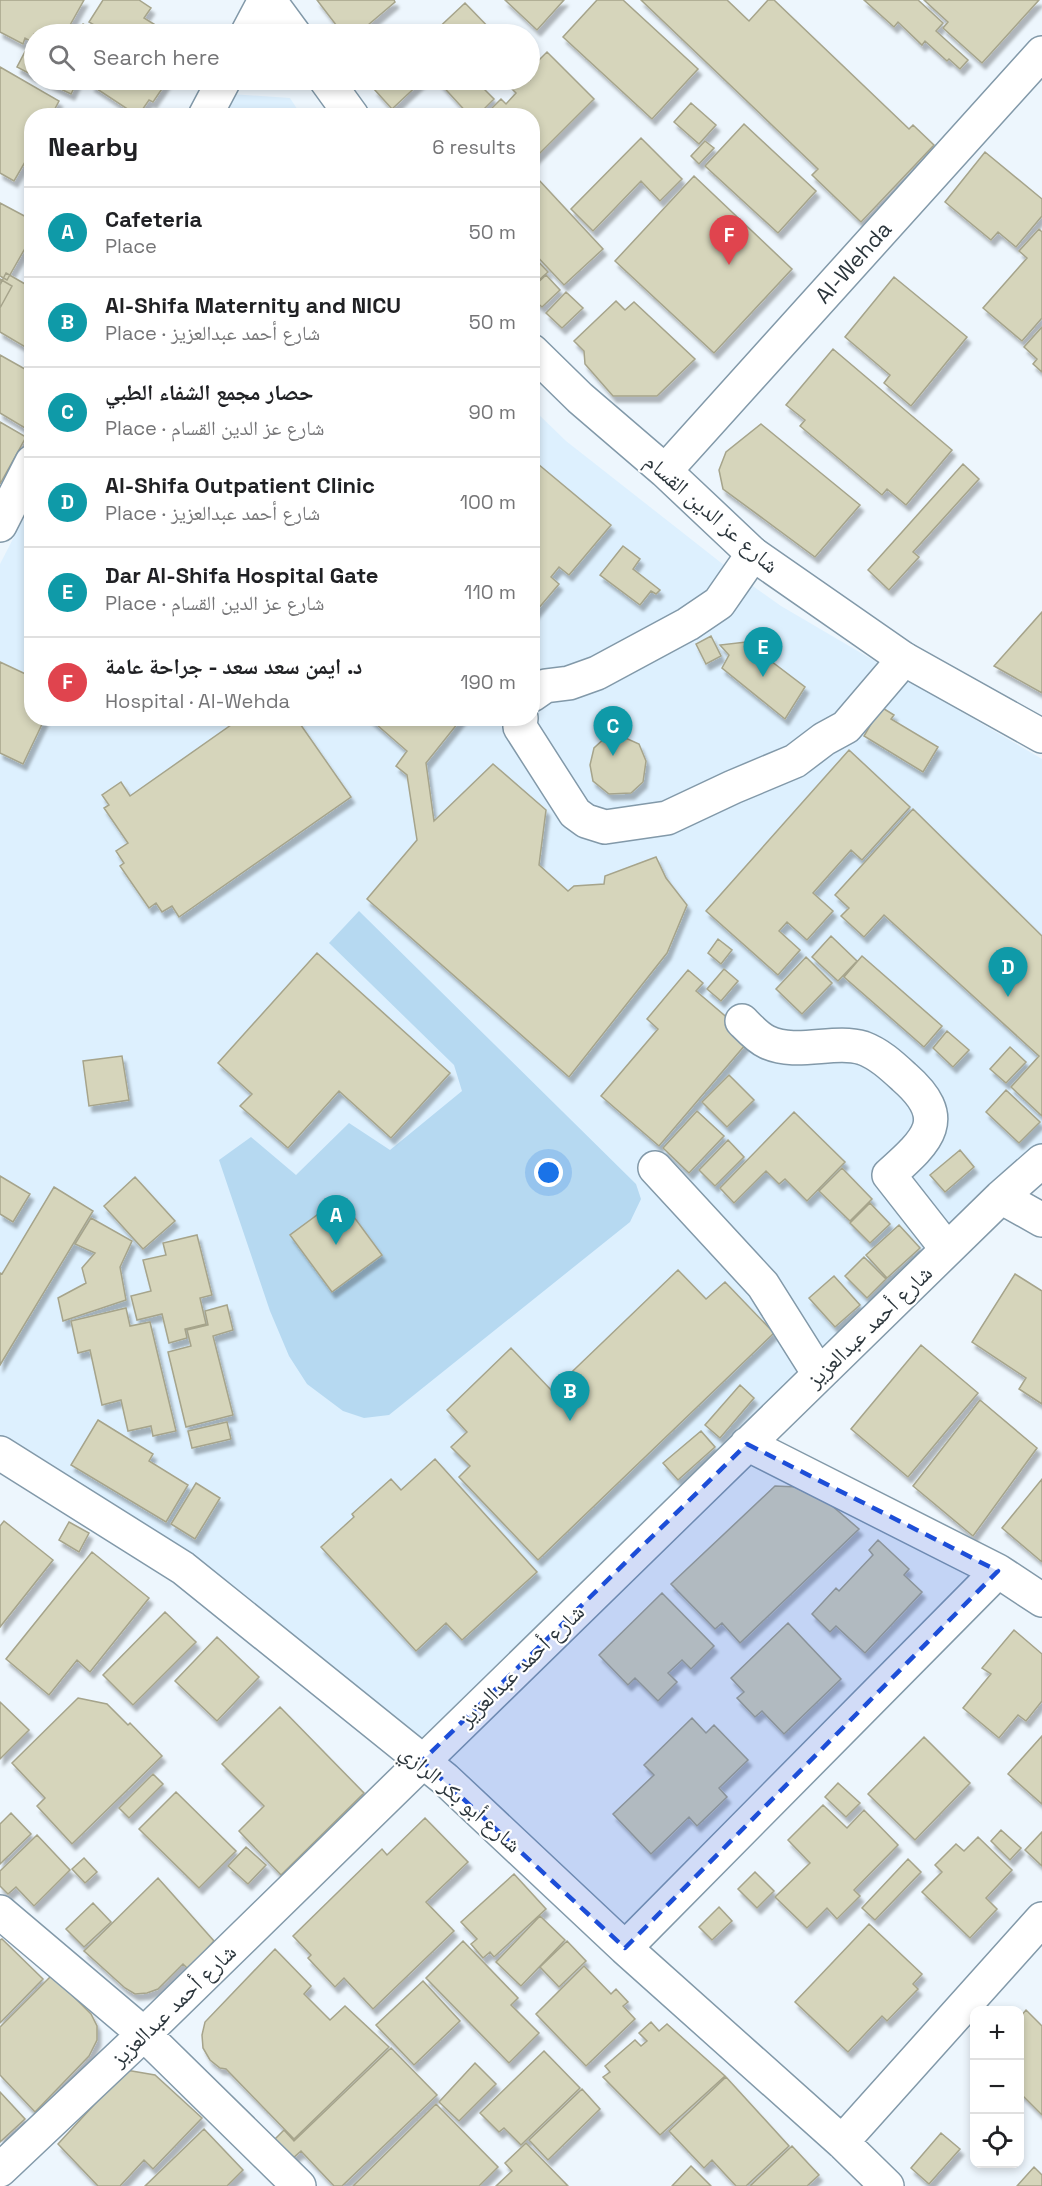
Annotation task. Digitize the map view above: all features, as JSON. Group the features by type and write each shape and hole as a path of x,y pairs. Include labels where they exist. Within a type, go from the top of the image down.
{"street":[{"path":"253,24 267,0 286,24"},
{"name":"Al-Wehda","path":"665,471 1042,53"},
{"path":"209,108 219,90"},
{"path":"333,90 346,108"},
{"name":"شارع عز الدين القسام","path":"540,359 580,398 665,471 753,554 904,659 1042,736"},
{"path":"0,525 24,478"},
{"path":"540,689 545,686 569,683 597,673 688,624 719,603 753,554"},
{"path":"520,726 575,813 586,821 605,827 667,818 795,761 824,739 846,727 904,659"},
{"path":"742,1021 766,1042 794,1049 828,1046 861,1047 880,1056 915,1086 929,1106 931,1123 927,1137 915,1152 889,1175 947,1249"},
{"name":"شارع أحمد عبدالعزيز","path":"0,2170 144,2034 947,1249 1042,1161"},
{"path":"654,1168 763,1285 819,1374"},
{"path":"1001,1197 1042,1220"},
{"path":"747,1444 998,1571 1042,1600"},
{"name":"شارع أبو بكر الرازي","path":"0,1453 183,1568 445,1779 625,1948 842,2142 887,2186"},
{"path":"625,1948 998,1571"},
{"path":"0,1912 144,2034 299,2186"},
{"path":"842,2142 1042,1919"}],"highlighted area":[{"path":"747,1444 998,1571 625,1948 422,1761"}],"shaded area":[{"path":"231,94 290,98 296,108 225,108"},
{"path":"540,416 566,441 729,569 781,606 1042,759 1042,1149 661,1513 419,1740 0,1449 0,564 24,518 24,726 540,726"},
{"path":"359,911 636,1184 641,1199 630,1222 389,1415 364,1418 343,1411 307,1384 289,1356 270,1311 219,1160 251,1137 296,1175 349,1123 390,1150 462,1091 454,1065 329,943"}],"building":[{"path":"0,0 84,0 71,24 24,24 23,44 0,32"},
{"path":"103,0 139,0 151,8 144,18 154,24 92,24 89,22"},
{"path":"317,0 394,0 395,2 369,24 335,24"},
{"path":"505,0 564,0 540,27 540,24 531,24"},
{"path":"597,0 623,0 698,69 652,119 563,37"},
{"path":"641,0 727,0 749,21 768,0 774,0 909,129 913,125 934,145 861,222 812,175 818,169"},
{"path":"864,0 918,0 943,23 936,31 968,60 960,69 949,59 947,61 925,41 922,45 898,22 894,27"},
{"path":"924,0 1039,0 982,63 943,28 948,22"},
{"path":"465,3 485,24 443,24"},
{"path":"547,52 594,99 540,153 540,108 492,108 501,99 506,104 516,93 513,90 540,90 540,59"},
{"path":"24,54 24,71 17,67"},
{"path":"0,67 24,81 24,90 40,90 59,101 55,108 24,108 24,164 14,181 0,173"},
{"path":"99,90 161,90 153,102 149,100 144,108 126,108"},
{"path":"375,90 412,90 393,108"},
{"path":"446,90 485,90 494,99 485,108 463,108"},
{"path":"691,103 716,125 699,144 674,122"},
{"path":"744,124 816,191 778,233 705,166"},
{"path":"641,138 682,179 660,201 641,181 593,231 571,209"},
{"path":"705,141 714,148 699,164 691,156"},
{"path":"985,152 1042,199 1042,216 1016,247 998,232 991,240 945,202"},
{"path":"694,176 792,269 714,353 615,261"},
{"path":"540,181 603,249 564,285 540,260"},
{"path":"0,203 24,216 24,250 7,280 0,276"},
{"path":"1039,229 1042,232 1042,318 1022,341 983,308 1027,258 1019,251"},
{"path":"540,264 548,272 540,279"},
{"path":"6,273 24,283 24,346 0,332 0,285"},
{"path":"546,275 560,290 542,307 540,305 540,281"},
{"path":"894,277 967,337 911,406 884,383 890,375 845,337"},
{"path":"0,279 12,286 0,308"},
{"path":"566,292 583,308 562,328 546,313"},
{"path":"616,301 625,310 634,302 695,359 657,396 613,396 585,364 584,351 574,341"},
{"path":"1042,327 1042,372 1033,364 1037,359 1024,347"},
{"path":"833,349 952,450 906,505 887,489 882,495 800,426 805,420 786,405"},
{"path":"0,355 24,368 24,427 0,413"},
{"path":"0,422 24,436 24,441 0,484"},
{"path":"761,424 860,505 815,557 723,489 719,470 726,452"},
{"path":"963,464 979,479 913,552 919,557 889,590 868,570"},
{"path":"540,466 611,525 569,575 559,567 551,577 559,584 540,607"},
{"path":"623,546 640,559 633,569 660,590 656,594 651,591 640,605 600,575"},
{"path":"1042,612 1042,693 994,666"},
{"path":"711,636 721,656 706,664 696,644"},
{"path":"746,642 805,687 785,719 722,668 729,655 720,645"},
{"path":"0,662 24,673 24,726 41,726 23,764 0,753"},
{"path":"881,707 894,715 891,719 938,747 923,772 864,736"},
{"path":"230,726 302,726 351,797 179,917 172,906 162,912 156,903 149,908 120,866 124,863 116,851 128,843 104,808 109,805 102,795 121,782 130,796"},
{"path":"378,726 456,726 426,763 434,821 493,764 546,810 539,865 568,891 574,886 604,884 605,876 656,857 666,878 687,905 667,953 569,1077 367,899 417,840 407,775 396,766 407,751"},
{"path":"621,736 639,744 646,761 643,782 631,793 609,794 593,781 590,765 594,748 606,737"},
{"path":"849,750 910,807 862,860 851,850 813,893 833,911 807,940 787,922 779,931 800,950 778,975 706,911"},
{"path":"913,809 1042,936 1042,1116 1011,1087 1039,1056 884,915 864,937 841,916 849,908 835,895"},
{"path":"831,936 857,961 838,981 812,957"},
{"path":"718,939 732,950 721,964 708,953"},
{"path":"317,953 450,1073 391,1138 339,1091 288,1148 240,1106 252,1094 218,1063"},
{"path":"862,956 942,1026 924,1047 844,977"},
{"path":"806,957 832,983 802,1014 776,989"},
{"path":"724,969 738,981 721,1001 707,989"},
{"path":"688,970 703,983 696,991 751,1038 659,1146 601,1096 658,1029 647,1019"},
{"path":"947,1031 969,1050 953,1067 933,1048"},
{"path":"1010,1047 1026,1062 1006,1083 990,1069"},
{"path":"122,1056 129,1100 89,1106 83,1061"},
{"path":"729,1075 754,1100 727,1127 702,1102"},
{"path":"1006,1090 1040,1122 1019,1143 986,1112"},
{"path":"697,1111 724,1136 689,1173 663,1148"},
{"path":"794,1112 845,1162 807,1201 785,1179 779,1184 766,1171 734,1203 720,1188"},
{"path":"728,1140 744,1157 715,1186 699,1170"},
{"path":"960,1150 974,1167 945,1192 930,1175"},
{"path":"842,1168 872,1199 850,1221 819,1191"},
{"path":"0,1176 30,1194 13,1222 0,1214"},
{"path":"135,1177 175,1221 143,1249 104,1206"},
{"path":"54,1187 93,1211 0,1365 0,1273 2,1274"},
{"path":"340,1198 382,1255 332,1292 290,1235"},
{"path":"870,1203 890,1224 870,1243 850,1223"},
{"path":"91,1218 132,1241 120,1267 126,1300 63,1321 58,1298 86,1283 82,1268 95,1253 75,1244"},
{"path":"899,1225 920,1248 887,1278 866,1255"},
{"path":"197,1235 212,1295 200,1298 206,1324 185,1329 187,1338 169,1343 162,1314 137,1320 131,1296 151,1291 143,1260 166,1255 163,1243"},
{"path":"864,1257 886,1279 867,1298 845,1276"},
{"path":"678,1270 706,1299 725,1282 774,1333 538,1560 459,1477 470,1466 451,1447 467,1432 447,1410 511,1348 552,1391"},
{"path":"1015,1274 1042,1291 1042,1404 1019,1389 1026,1378 972,1342"},
{"path":"834,1276 860,1305 835,1327 809,1298"},
{"path":"227,1305 233,1330 213,1336 233,1415 186,1427 168,1352 191,1346 187,1330 208,1325 205,1311"},
{"path":"126,1308 130,1326 150,1322 176,1431 153,1436 151,1426 128,1431 121,1400 102,1405 90,1350 78,1353 71,1321"},
{"path":"921,1345 978,1393 908,1477 851,1429"},
{"path":"740,1385 754,1398 720,1438 705,1425"},
{"path":"980,1400 1037,1448 973,1536 913,1486"},
{"path":"98,1420 153,1454 149,1461 188,1485 166,1522 71,1465"},
{"path":"227,1422 231,1439 192,1448 188,1431"},
{"path":"701,1431 715,1447 678,1480 663,1463"},
{"path":"435,1459 537,1572 462,1640 446,1623 416,1651 321,1547 354,1517 352,1514 391,1479 401,1490"},
{"path":"1042,1479 1042,1562 1002,1528"},
{"path":"196,1483 220,1498 195,1539 171,1524"},
{"path":"775,1486 798,1487 824,1499 859,1529 740,1643 722,1623 715,1629 671,1584"},
{"path":"4,1521 53,1560 0,1627 0,1526"},
{"path":"69,1522 89,1533 79,1552 59,1540"},
{"path":"878,1540 909,1569 904,1575 922,1592 865,1653 836,1626 830,1632 812,1614 836,1588 839,1591 873,1555 869,1550"},
{"path":"92,1552 149,1598 90,1672 77,1660 49,1695 6,1659"},
{"path":"662,1593 714,1646 691,1669 682,1660 668,1673 677,1682 658,1701 635,1678 628,1685 599,1655"},
{"path":"165,1612 196,1642 133,1705 103,1675"},
{"path":"788,1623 841,1679 784,1734 762,1711 755,1717 737,1698 744,1692 731,1678"},
{"path":"1014,1630 1042,1654 1042,1701 1026,1721 1018,1715 999,1738 963,1708 991,1674 982,1668"},
{"path":"217,1637 259,1677 217,1721 175,1681"},
{"path":"78,1698 107,1704 128,1725 130,1723 162,1756 72,1844 37,1806 45,1798 12,1763"},
{"path":"0,1702 29,1730 0,1759"},
{"path":"280,1707 364,1793 281,1875 239,1831 264,1806 222,1764"},
{"path":"692,1718 706,1733 714,1725 748,1760 719,1788 727,1797 697,1826 689,1817 651,1854 613,1814 654,1775 644,1765"},
{"path":"1042,1736 1042,1804 1008,1774"},
{"path":"924,1737 970,1783 915,1840 868,1794"},
{"path":"153,1774 163,1784 129,1818 119,1808"},
{"path":"838,1783 860,1803 846,1817 825,1797"},
{"path":"176,1792 236,1851 199,1888 139,1829"},
{"path":"823,1805 847,1828 864,1810 898,1845 854,1890 860,1896 837,1919 827,1908 807,1928 775,1897 810,1863 788,1840"},
{"path":"11,1813 31,1834 0,1864 0,1824"},
{"path":"425,1818 468,1862 426,1902 454,1931 373,2009 344,1978 335,1987 308,1958 311,1955 293,1936 382,1849 387,1855"},
{"path":"1001,1830 1021,1848 1010,1860 991,1841"},
{"path":"1042,1832 1042,1866 1025,1850"},
{"path":"37,1835 70,1870 34,1906 16,1887 8,1894 0,1886 0,1871"},
{"path":"978,1837 1012,1870 986,1898 997,1909 970,1938 922,1892 942,1872 935,1865 956,1844 964,1851"},
{"path":"246,1847 266,1865 248,1884 228,1866"},
{"path":"84,1858 97,1872 85,1883 72,1869"},
{"path":"908,1859 921,1872 875,1920 862,1908"},
{"path":"755,1872 774,1891 757,1908 738,1889"},
{"path":"514,1874 546,1909 494,1957 490,1952 483,1958 471,1944 477,1939 461,1922"},
{"path":"158,1878 214,1941 188,1969 183,1964 158,1989 135,1994 125,1988 84,1951"},
{"path":"93,1903 111,1922 84,1947 66,1929"},
{"path":"719,1907 732,1921 712,1940 699,1927"},
{"path":"540,1916 565,1940 521,1986 496,1962"},
{"path":"869,1924 922,1974 913,1984 918,1989 887,2021 882,2016 848,2052 795,2002"},
{"path":"2,1939 43,1979 0,2023 0,1940"},
{"path":"463,1941 518,1998 511,2005 539,2033 509,2063 426,1978"},
{"path":"567,1941 586,1961 559,1987 540,1967"},
{"path":"275,1949 311,1986 304,1994 330,2020 345,2006 389,2047 294,2139 226,2069 220,2068 210,2060 203,2048 202,2035 205,2022"},
{"path":"584,1966 611,1994 616,1989 628,2002 623,2006 635,2019 586,2066 536,2014"},
{"path":"52,1975 91,2014 97,2026 97,2040 89,2056 35,2112 0,2075 0,2027"},
{"path":"423,1981 460,2021 414,2065 376,2025"},
{"path":"1026,2010 1042,2026 1042,2115 1024,2097 1024,2012"},
{"path":"651,2022 659,2031 667,2024 725,2076 660,2135 603,2077 610,2072 605,2066 635,2040 641,2046 647,2041 639,2033"},
{"path":"391,2048 437,2095 342,2186 334,2186 301,2151 292,2159 274,2140 284,2130 294,2141"},
{"path":"544,2051 580,2088 521,2145 504,2128 499,2132 480,2113"},
{"path":"475,2063 496,2084 459,2121 439,2102"},
{"path":"126,2070 155,2075 202,2118 153,2169 144,2160 120,2186 98,2186 58,2144"},
{"path":"726,2077 789,2146 746,2186 736,2186 712,2160 704,2168 669,2131"},
{"path":"582,2089 600,2109 548,2160 529,2140"},
{"path":"0,2092 25,2119 0,2142"},
{"path":"436,2104 498,2167 479,2186 353,2186"},
{"path":"204,2129 243,2170 227,2186 145,2186"},
{"path":"941,2133 960,2149 929,2184 911,2168"},
{"path":"526,2143 568,2186 496,2186 512,2171 505,2163"},
{"path":"792,2146 819,2175 807,2186 750,2186"},
{"path":"691,2166 711,2186 672,2186"},
{"path":"1034,2167 1042,2175 1042,2186 1017,2186"}],"place":[{"name":"د. ايمن سعد سعد - جراحة عامة","path":"729,265"},
{"name":"Dar Al-Shifa Hospital Gate","path":"763,677"},
{"name":"حصار مجمع الشفاء الطبي","path":"613,756"},
{"name":"Al-Shifa Outpatient Clinic","path":"1008,997"},
{"name":"Cafeteria","path":"336,1245"},
{"name":"Al-Shifa Maternity and NICU","path":"570,1421"}]}
